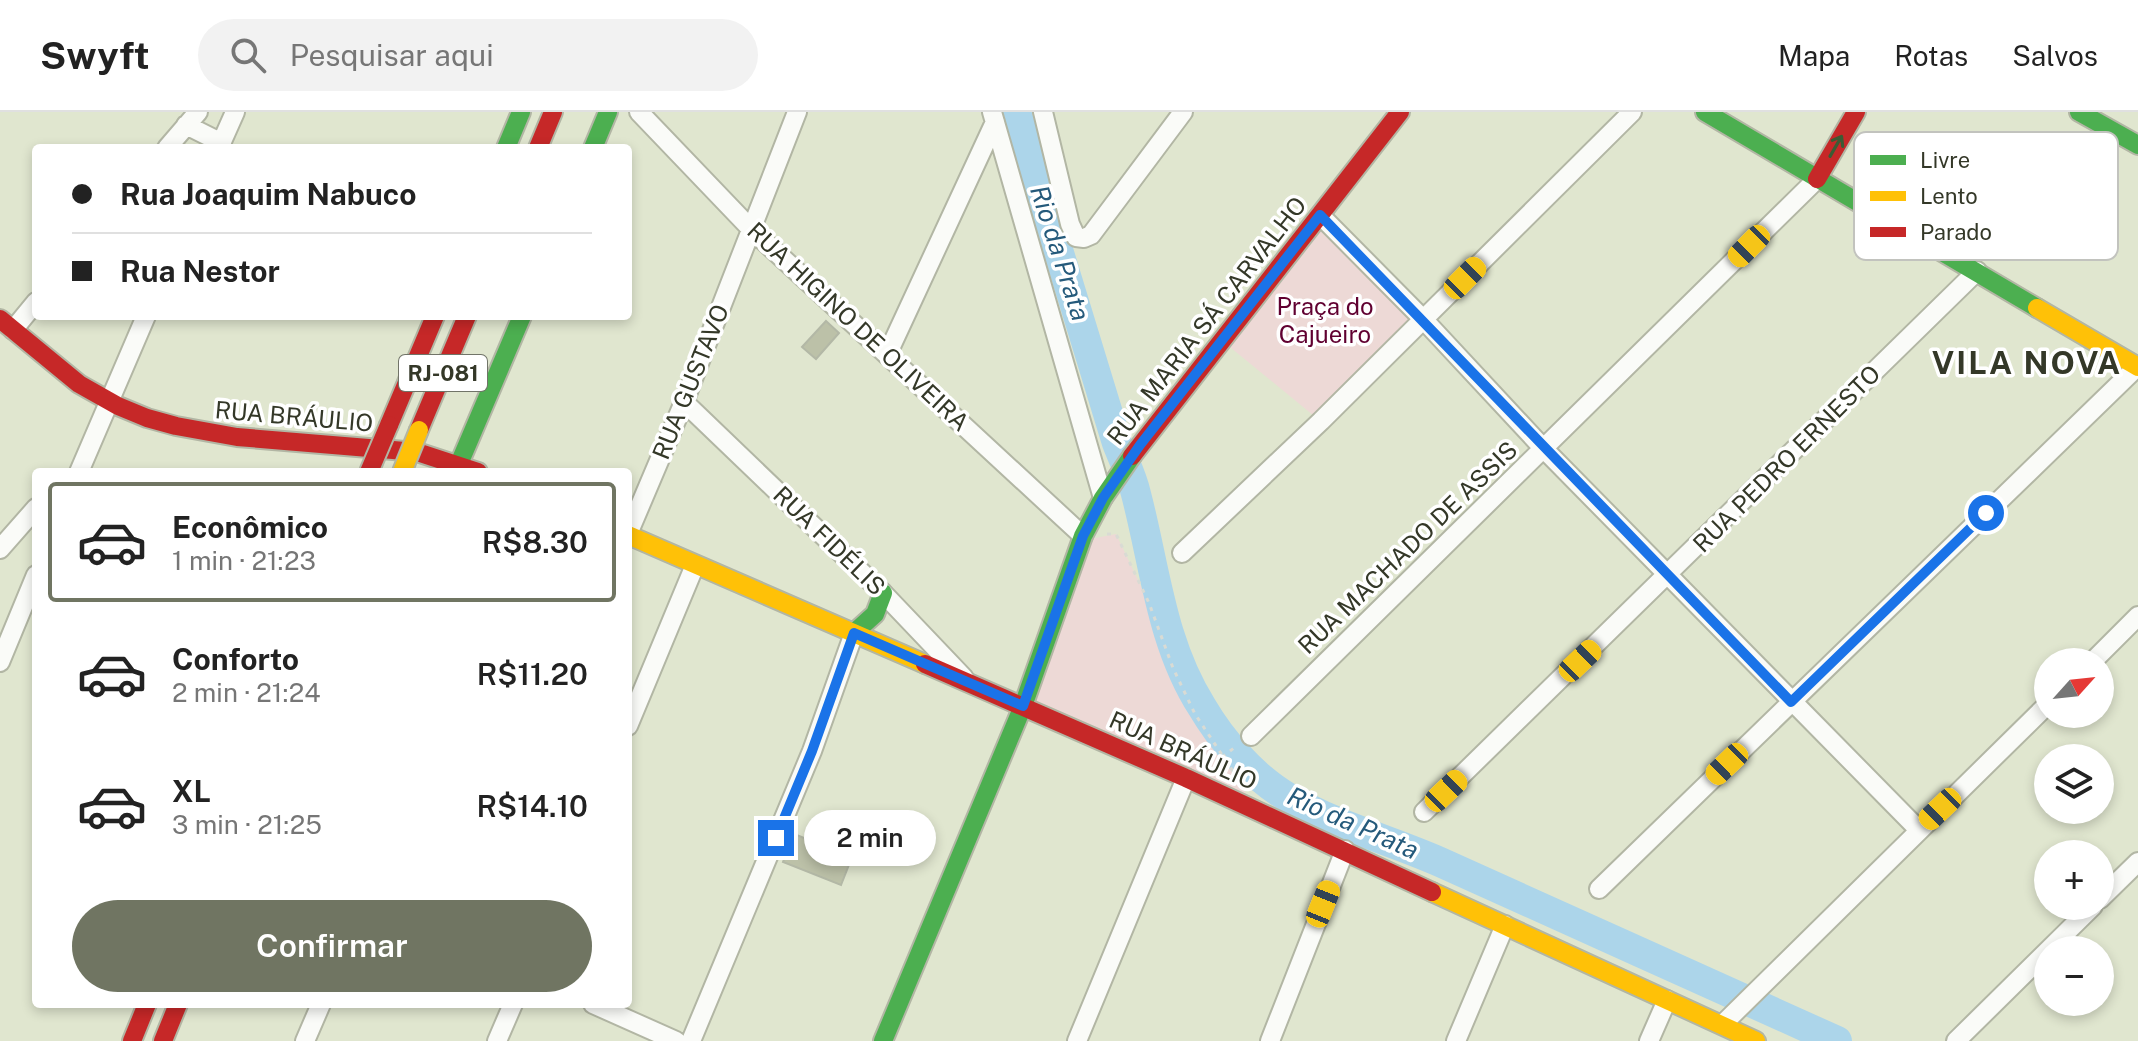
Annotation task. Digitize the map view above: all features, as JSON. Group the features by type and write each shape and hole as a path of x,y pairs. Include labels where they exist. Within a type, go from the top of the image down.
{"street":[{"path":"221,144 235,112"},
{"path":"505,112 508,143"},
{"path":"508,143 521,112"},
{"path":"540,144 553,112"},
{"path":"595,144 608,112"},
{"name":"RUA HIGINO DE OLIVEIRA","path":"639,112 752,230 1083,536"},
{"name":"RUA GUSTAVO","path":"632,525 684,402 797,112"},
{"path":"1043,112 1070,224 1076,237 1084,238 1091,235 1183,112"},
{"name":"RUA MARIA SÁ CARVALHO","path":"883,1041 1023,706 1083,536 1103,498 1140,445 1400,112"},
{"path":"1182,553 1321,421 1632,112"},
{"path":"1705,112 1854,200"},
{"name":"RUA MACHADO DE ASSIS","path":"1251,736 1817,179 1856,112"},
{"path":"2079,112 2115,132"},
{"path":"887,355 994,117"},
{"path":"994,117 1103,498"},
{"path":"170,144 192,118 220,144"},
{"path":"2118,134 2138,145"},
{"path":"1320,215 1423,319 1544,449 1919,830"},
{"path":"1599,889 2138,367 1958,260"},
{"name":"RUA PEDRO ERNESTO","path":"1424,812 1977,271"},
{"path":"6,324 32,305"},
{"path":"81,468 144,320"},
{"name":"RJ-081","path":"371,468 433,320"},
{"name":"RJ-081","path":"404,468 465,320"},
{"path":"459,464 520,320"},
{"name":"RUA BRÁULIO","path":"6,324 66,375 108,402 175,426 212,435 408,451 468,468"},
{"name":"RUA FIDÉLIS","path":"684,402 883,593 970,684"},
{"path":"71,468 90,446"},
{"path":"0,549 32,513"},
{"name":"RUA BRÁULIO","path":"632,536 1186,778 1756,1041"},
{"path":"632,716 695,565"},
{"path":"0,662 32,585"},
{"path":"691,1041 812,751 854,633 875,614 883,593"},
{"path":"2106,648 2138,616"},
{"path":"1723,1024 2034,718"},
{"path":"1077,1041 1186,778"},
{"path":"1270,1041 1345,850"},
{"path":"2114,885 2138,862"},
{"path":"1956,1041 2079,920"},
{"path":"1456,1041 1505,925"},
{"path":"1649,1041 1667,1000"},
{"path":"132,1041 145,1008"},
{"path":"163,1041 176,1008"},
{"path":"305,1041 319,1008"},
{"path":"497,1041 511,1008"},
{"path":"602,1008 676,1041"}],"path":[{"path":"1083,536 1116,534 1149,603 1173,668 1195,714 1238,780"}],"green space":[{"name":"Praça do Cajueiro","path":"1321,219 1421,320 1319,420 1225,343"},
{"path":"1116,534 1149,603 1173,668 1195,714 1252,803 1033,699 1090,539"}],"building":[{"path":"826,321 839,333 816,359 802,347"},
{"path":"794,834 852,857 841,885 783,862"}],"waterway":[{"name":"Rio da Prata","path":"1016,112 1117,443 1134,487 1161,604 1177,657 1202,707 1240,758 1276,790 1325,817 1440,862 1837,1041"}],"traffic: fast":[{"path":"508,144 521,112"},
{"path":"595,144 608,112"},
{"path":"1705,112 1854,200"},
{"path":"2079,112 2115,132"},
{"path":"2118,134 2138,145"},
{"path":"1956,260 2037,308"},
{"path":"459,464 520,320"},
{"path":"883,1041 1023,706 1083,536 1103,498 1132,456"},
{"path":"854,633 875,614 883,593"}],"traffic: slow":[{"path":"2037,308 2138,367"},
{"path":"404,468 419,430"},
{"path":"632,537 925,664"},
{"path":"1432,892 1756,1041"}],"traffic: jam":[{"path":"540,144 553,112"},
{"path":"1132,456 1400,112"},
{"path":"1817,179 1856,112"},
{"path":"0,319 79,384 147,418 237,437 417,452 466,468"},
{"path":"389,425 433,320"},
{"path":"419,430 465,320"},
{"path":"371,468 389,425"},
{"path":"925,664 1186,778 1432,892"},
{"path":"132,1041 145,1008"},
{"path":"163,1041 176,1008"}],"district":[{"name":"VILA NOVA","path":"2027,363"}],"route":[{"path":"776,838 812,751 854,633 1023,706 1083,536 1103,498 1140,445 1320,215 1791,702 1986,513"}]}
